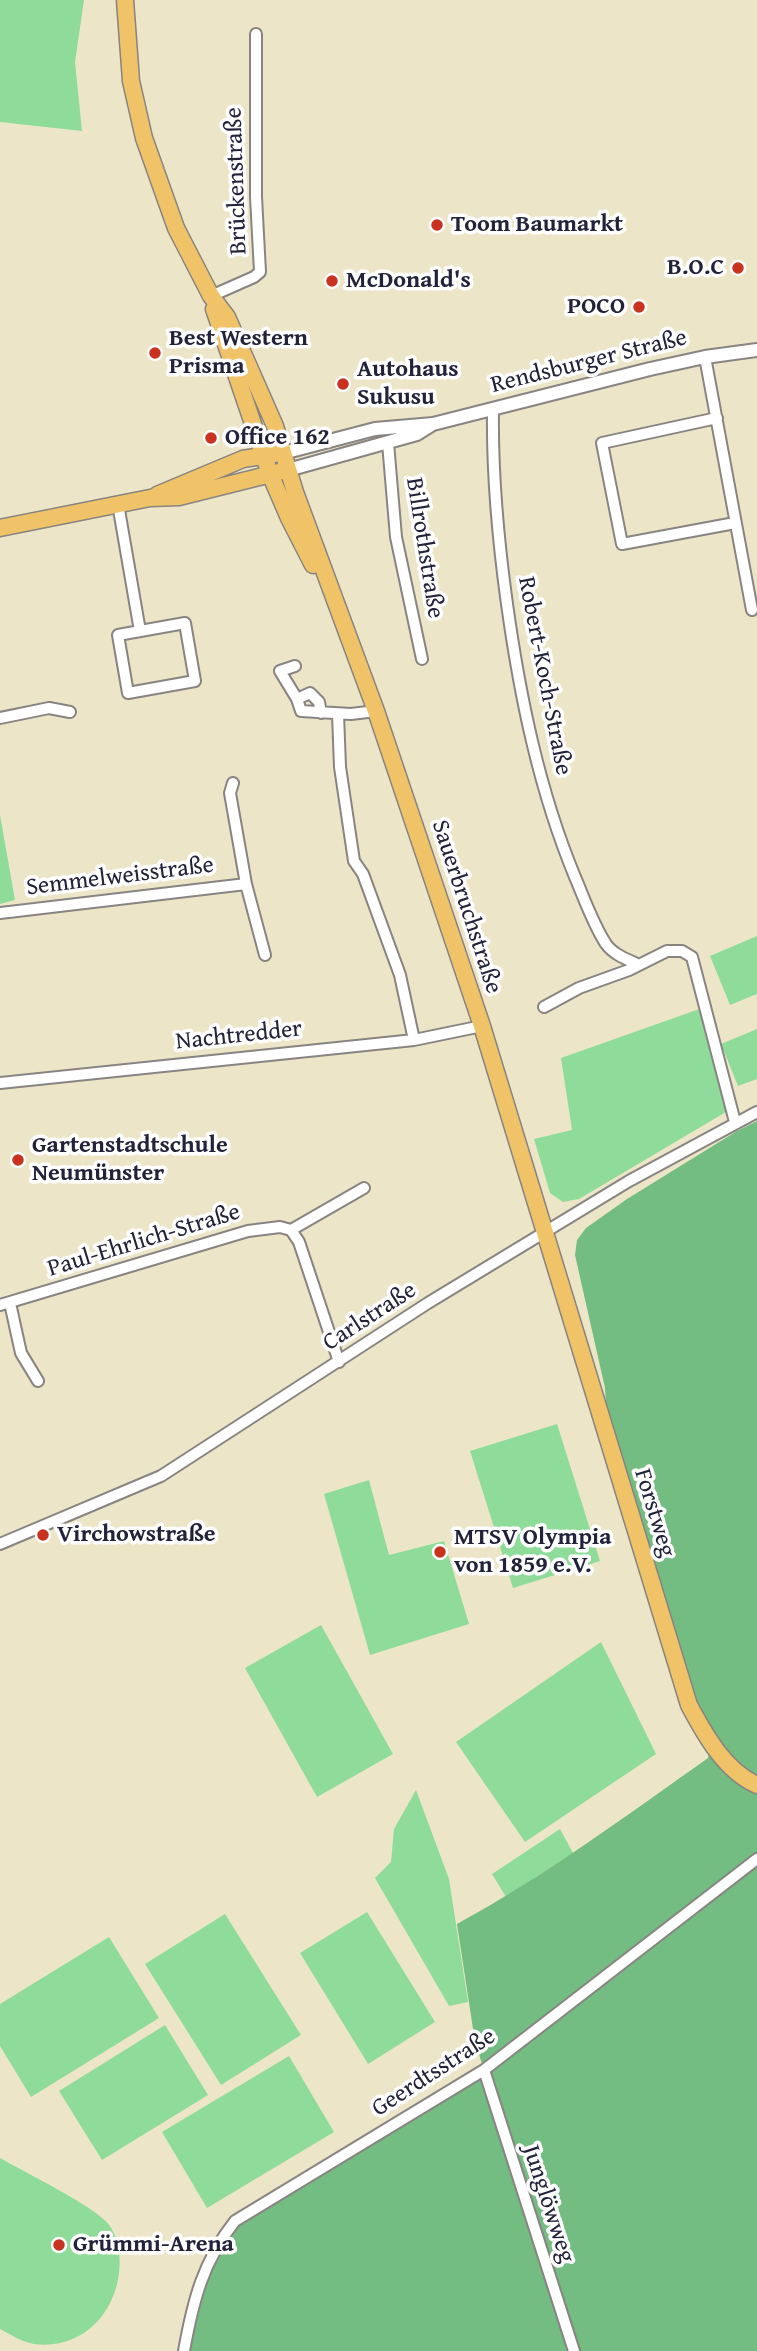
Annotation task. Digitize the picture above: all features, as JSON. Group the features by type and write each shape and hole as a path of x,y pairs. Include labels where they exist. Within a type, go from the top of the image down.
{"main road":[{"path":"125,0 131,81 144,138 176,228 211,296"},
{"name":"Sauerbruchstraße","path":"211,296 228,317 275,426 288,470 328,578 333,601 376,711 482,1026 545,1232"},
{"name":"Sauerbruchstraße","path":"211,296 270,474 289,518 333,601"},
{"name":"Rendsburger Straße","path":"150,498 243,459 283,453"},
{"name":"Rendsburger Straße","path":"0,528 150,498 179,497 288,470"},
{"name":"Forstweg","path":"545,1232 690,1705 704,1733 727,1762 749,1782 757,1785"}],"street":[{"name":"Brückenstraße","path":"211,296 260,272 255,130 256,34"},
{"name":"Rendsburger Straße","path":"283,453 374,429 433,424 705,357 757,350"},
{"path":"705,357 752,610"},
{"name":"Robert-Koch-Straße","path":"493,409 495,495 504,583 526,716 548,803 566,854 607,945 621,957 637,964"},
{"path":"717,418 602,443 622,544 735,523"},
{"name":"Rendsburger Straße","path":"288,470 417,434 433,424"},
{"name":"Billrothstraße","path":"387,443 396,537 422,659"},
{"path":"118,504 140,631"},
{"path":"185,623 195,681 128,693 118,635 140,631 185,623"},
{"path":"295,666 280,671 301,711 376,711"},
{"path":"0,718 49,708 71,712"},
{"path":"338,713 340,767 354,860 363,874 400,975 414,1040"},
{"name":"Semmelweisstraße","path":"233,783 230,793 246,884 265,954"},
{"name":"Semmelweisstraße","path":"0,913 246,884"},
{"path":"544,1007 579,988 629,970 667,951 682,951 692,957 735,1122"},
{"name":"Nachtredder","path":"0,1083 414,1040 482,1026"},
{"name":"Carlstraße","path":"0,1544 161,1476 428,1303 629,1181 757,1112"},
{"path":"339,1362 302,1249 291,1230 364,1188"},
{"name":"Paul-Ehrlich-Straße","path":"38,1381 27,1365 5,1304 248,1231 280,1227 291,1230"},
{"name":"Geerdtsstraße","path":"184,2351 190,2318 206,2267 218,2242 235,2221 484,2070 757,1858"},
{"name":"Junglöwweg","path":"484,2070 575,2351"}],"green space":[{"path":"0,0 84,0 75,62 82,131 0,122"},
{"path":"0,815 15,900 0,904"},
{"path":"757,936 757,994 730,1005 710,956"},
{"path":"705,1007 731,1109 579,1199 563,1202 550,1193 534,1139 572,1130 561,1058"},
{"path":"757,1029 757,1079 738,1086 721,1044"},
{"path":"757,1121 757,2351 184,2351 198,2291 235,2221 484,2070 475,2042 457,1924 553,1866 708,1758 713,1732 692,1693 606,1405 605,1388 575,1255 577,1240 586,1228 627,1199"},
{"path":"557,1424 600,1561 513,1588 470,1451"},
{"path":"369,1480 389,1555 444,1541 469,1624 370,1655 324,1494"},
{"path":"321,1625 393,1754 317,1797 245,1668"},
{"path":"601,1642 656,1754 525,1842 456,1742"},
{"path":"416,1790 449,1879 468,2002 449,2006 375,1878 391,1862 394,1829"},
{"path":"560,1829 573,1853 506,1897 492,1874"},
{"path":"367,1912 435,2022 368,2064 300,1953"},
{"path":"225,1914 301,2035 221,2085 145,1964"},
{"path":"109,1937 159,2018 31,2097 0,2046 0,2004"},
{"path":"165,2025 208,2095 102,2160 59,2091"},
{"path":"289,2056 334,2132 207,2208 162,2132"},
{"name":"Grümmi-Arena","path":"0,2158 91,2209 110,2226 115,2237 120,2267 116,2289 102,2316 80,2336 51,2344 34,2344 0,2329"}],"place":[{"name":"Toom Baumarkt","path":"437,225"},
{"name":"B.O.C","path":"738,268"},
{"name":"McDonald's","path":"332,281"},
{"name":"POCO","path":"639,307"},
{"name":"Best Western Prisma","path":"155,353"},
{"name":"Autohaus Sukusu","path":"343,384"},
{"name":"Office 162","path":"211,438"},
{"name":"Gartenstadtschule Neumünster","path":"18,1160"},
{"name":"Virchowstraße","path":"43,1535"},
{"name":"MTSV Olympia von 1859 e.V.","path":"440,1552"},
{"name":"Grümmi-Arena","path":"59,2245"}]}
